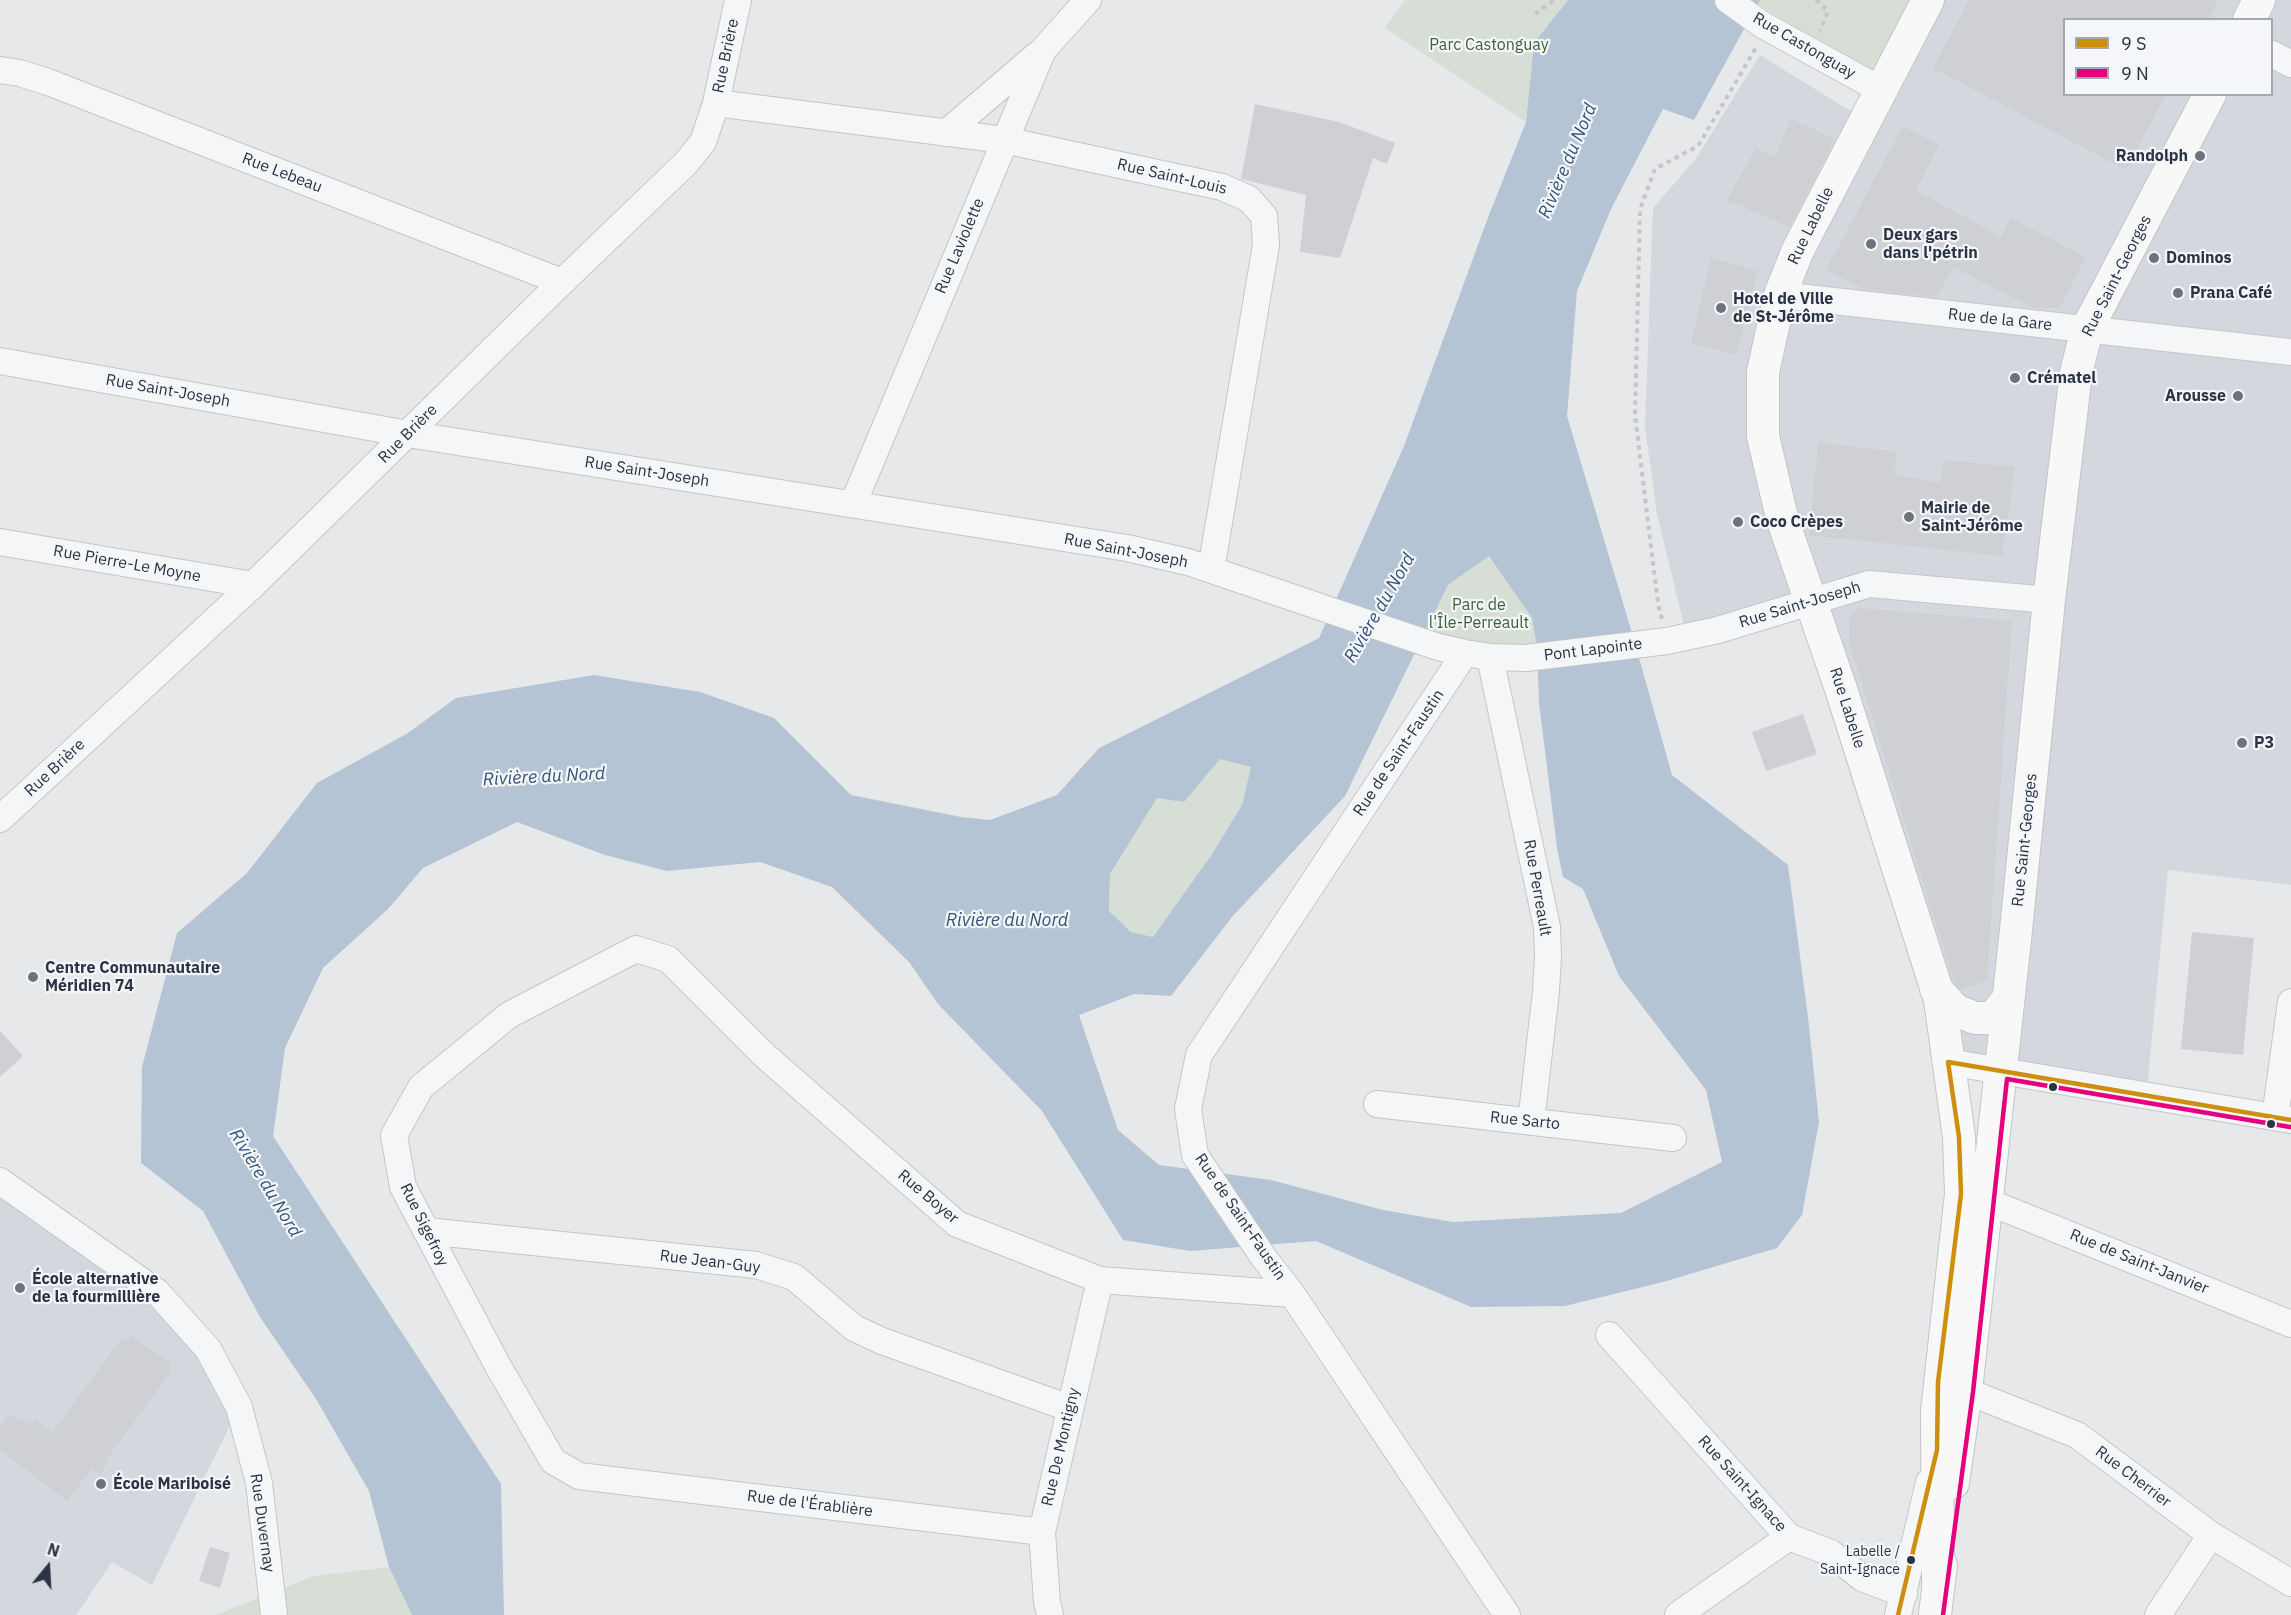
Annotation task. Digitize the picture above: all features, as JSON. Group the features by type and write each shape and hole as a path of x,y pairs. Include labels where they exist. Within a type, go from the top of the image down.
{"main road":[{"name":"Rue Labelle","path":"1928,0 1812,221 1780,295 1763,372 1763,436 1782,518 1812,602 1940,1000 1959,1137 1961,1194 1938,1382 1937,1600"},
{"path":"2250,18 2259,0"},
{"name":"Rue Saint-Georges","path":"1937,1600 1966,1391 2049,600 2076,373 2087,329 2209,96"},
{"path":"1936,989 1955,1010 1975,1018 1989,1018 1996,1014 2008,999"}],"street":[{"name":"Rue Brière","path":"0,819 254,585 686,163 703,142 716,103 738,0"},
{"name":"Rue Laviolette","path":"853,504 1043,50 1088,0"},
{"name":"Rue Castonguay","path":"1728,0 1765,26 1881,90"},
{"path":"946,133 1043,50"},
{"path":"2273,55 2291,64"},
{"name":"Rue Lebeau","path":"0,70 20,73 48,82 562,282"},
{"name":"Rue Saint-Louis","path":"716,103 1004,140 1222,187 1250,198 1264,216 1266,245 1211,570"},
{"name":"Rue de la Gare","path":"1780,295 2291,352"},
{"name":"Rue Saint-Joseph","path":"0,361 408,434 1127,548 1188,562 1465,653"},
{"name":"Rue Pierre-Le Moyne","path":"0,542 254,585"},
{"name":"Rue Saint-Joseph","path":"1660,642 1718,630 1869,584 2049,600"},
{"name":"Pont Lapointe","path":"1490,657 1526,658 1660,642"},
{"path":"1465,653 1490,657"},
{"name":"Rue de Saint-Faustin","path":"1465,653 1199,1055 1188,1109 1195,1155 1264,1258 1292,1294 1507,1615"},
{"name":"Rue Perreault","path":"1490,657 1547,927 1546,991 1531,1122"},
{"name":"Rue Sigefroy","path":"579,1476 553,1461 498,1366 403,1187 394,1136 421,1087 509,1015 636,949"},
{"name":"Rue Boyer","path":"636,949 668,959 763,1054 957,1224 1100,1280 1292,1294"},
{"path":"1948,1062 2283,1118 2291,1002"},
{"name":"Rue Sarto","path":"1377,1104 1673,1138"},
{"name":"Rue Duvernay","path":"0,1181 157,1292 208,1348 239,1407 259,1483 274,1615"},
{"name":"Rue de Saint-Janvier","path":"1986,1201 2291,1324"},
{"name":"Rue Jean-Guy","path":"426,1231 756,1265 794,1277 854,1328 882,1341 1069,1408"},
{"name":"Rue De Montigny","path":"1050,1615 1042,1532 1100,1280"},
{"name":"Rue Saint-Ignace","path":"1609,1335 1789,1537 1831,1553 1862,1578 1901,1604"},
{"name":"Rue Cherrier","path":"1966,1391 2077,1435 2211,1535 2291,1583"},
{"name":"Rue Labelle","path":"1901,1604 1937,1450"},
{"name":"Rue de l'Érablière","path":"579,1476 1042,1532"},
{"path":"2158,1615 2211,1535"},
{"path":"1678,1615 1789,1537"}],"path":[{"path":"1535,14 1554,0"},
{"path":"1811,51 1828,11 1815,0"},
{"path":"1658,604 1635,415 1640,209 1655,169 1698,146 1765,26"}],"shaded area":[{"path":"1921,0 2291,0 2291,885 2168,870 2147,1089 1938,1050 1930,1003 1801,596 1684,625 1657,514 1645,426 1653,208 1695,160 1760,55 1860,117"},
{"name":"École Mariboisé","path":"0,1181 157,1292 239,1407 152,1585 112,1562 76,1615 0,1615"}],"green space":[{"name":"Parc Castonguay","path":"1405,0 1568,0 1534,43 1526,122 1385,28"},
{"path":"1760,0 1921,0 1879,80 1758,4"},
{"name":"Parc de l'Île-Perreault","path":"1489,556 1532,618 1537,648 1490,657 1424,634 1448,585"},
{"path":"1220,759 1251,767 1242,805 1212,854 1153,937 1131,932 1109,911 1110,874 1157,797 1184,802"},
{"path":"389,1567 412,1615 215,1615 314,1576"}],"water":[{"name":"Rivière du Nord","path":"1568,0 1760,0 1694,120 1663,109 1611,209 1577,291 1567,416 1672,775 1788,865 1819,1122 1802,1215 1777,1248 1663,1282 1565,1306 1471,1307 1316,1241 1190,1251 1123,1240 1042,1111 938,1004 909,962 832,887 760,862 667,871 605,855 517,822 423,868 388,909 323,968 285,1048 273,1136 501,1484 504,1615 412,1615 389,1567 369,1491 316,1399 260,1317 203,1211 141,1163 142,1067 177,933 247,873 317,783 408,733 456,698 594,675 700,692 774,718 851,795 961,817 990,820 1057,795 1099,748 1319,638 1404,446 1489,215 1526,122 1534,43","holes":["1489,556 1532,618 1537,648 1539,703 1557,848 1563,877 1583,889 1619,976 1706,1090 1722,1162 1621,1213 1453,1222 1383,1210 1271,1180 1159,1165 1118,1130 1079,1015 1134,994 1171,996 1232,917 1345,796 1448,585","1220,759 1251,767 1242,805 1212,854 1153,937 1131,932 1109,911 1110,874 1157,798 1184,802"]}],"building":[{"path":"1969,0 2218,0 2209,18 2063,18 2063,96 2165,96 2126,170 1933,68"},
{"path":"1255,104 1339,122 1395,143 1387,164 1373,158 1340,258 1300,252 1306,195 1241,179"},
{"path":"1791,119 1835,139 1790,227 1727,200 1756,148 1775,157"},
{"path":"1903,126 1939,145 1916,190 2001,237 2011,218 2086,257 2060,308 2034,308 1953,267 1937,297 1864,289 1826,270"},
{"path":"1711,258 1758,271 1736,355 1691,343"},
{"path":"1818,442 1897,452 1895,475 1941,483 1944,460 2015,467 2002,556 1809,535"},
{"path":"1858,608 2012,621 1987,981 1960,989 1954,982 1849,642 1849,619"},
{"path":"1803,714 1817,754 1766,771 1752,732"},
{"path":"2192,932 2254,938 2243,1055 2181,1049"},
{"path":"0,1031 23,1056 0,1077"},
{"name":"École Mariboisé","path":"131,1336 171,1364 168,1370 170,1373 106,1460 108,1462 100,1475 92,1468 67,1501 0,1450 0,1426 9,1415 30,1424 35,1419 52,1433 121,1339 127,1341"},
{"path":"210,1547 230,1553 220,1588 199,1581"}],"transit line":[{"path":"1898,1615 1937,1450 1938,1382 1961,1194 1959,1137 1948,1062 2291,1120"},
{"path":"1943,1615 1973,1392 2007,1079 2290,1127"}],"place":[{"name":"Randolph","path":"2200,156"},
{"name":"Deux gars dans l'pétrin","path":"1871,244"},
{"name":"Dominos","path":"2154,258"},
{"name":"Prana Café","path":"2178,293"},
{"name":"Hotel de Ville de St-Jérôme","path":"1721,308"},
{"name":"Crématel","path":"2015,378"},
{"name":"Arousse","path":"2238,396"},
{"name":"Mairie de Saint-Jérôme","path":"1909,517"},
{"name":"Coco Crèpes","path":"1738,522"},
{"name":"P3","path":"2242,743"},
{"name":"Centre Communautaire Méridien 74","path":"33,977"},
{"name":"École alternative de la fourmillière","path":"20,1288"},
{"name":"École Mariboisé","path":"101,1484"},
{"name":"Labelle / Saint-Ignace","path":"1911,1560"}]}
